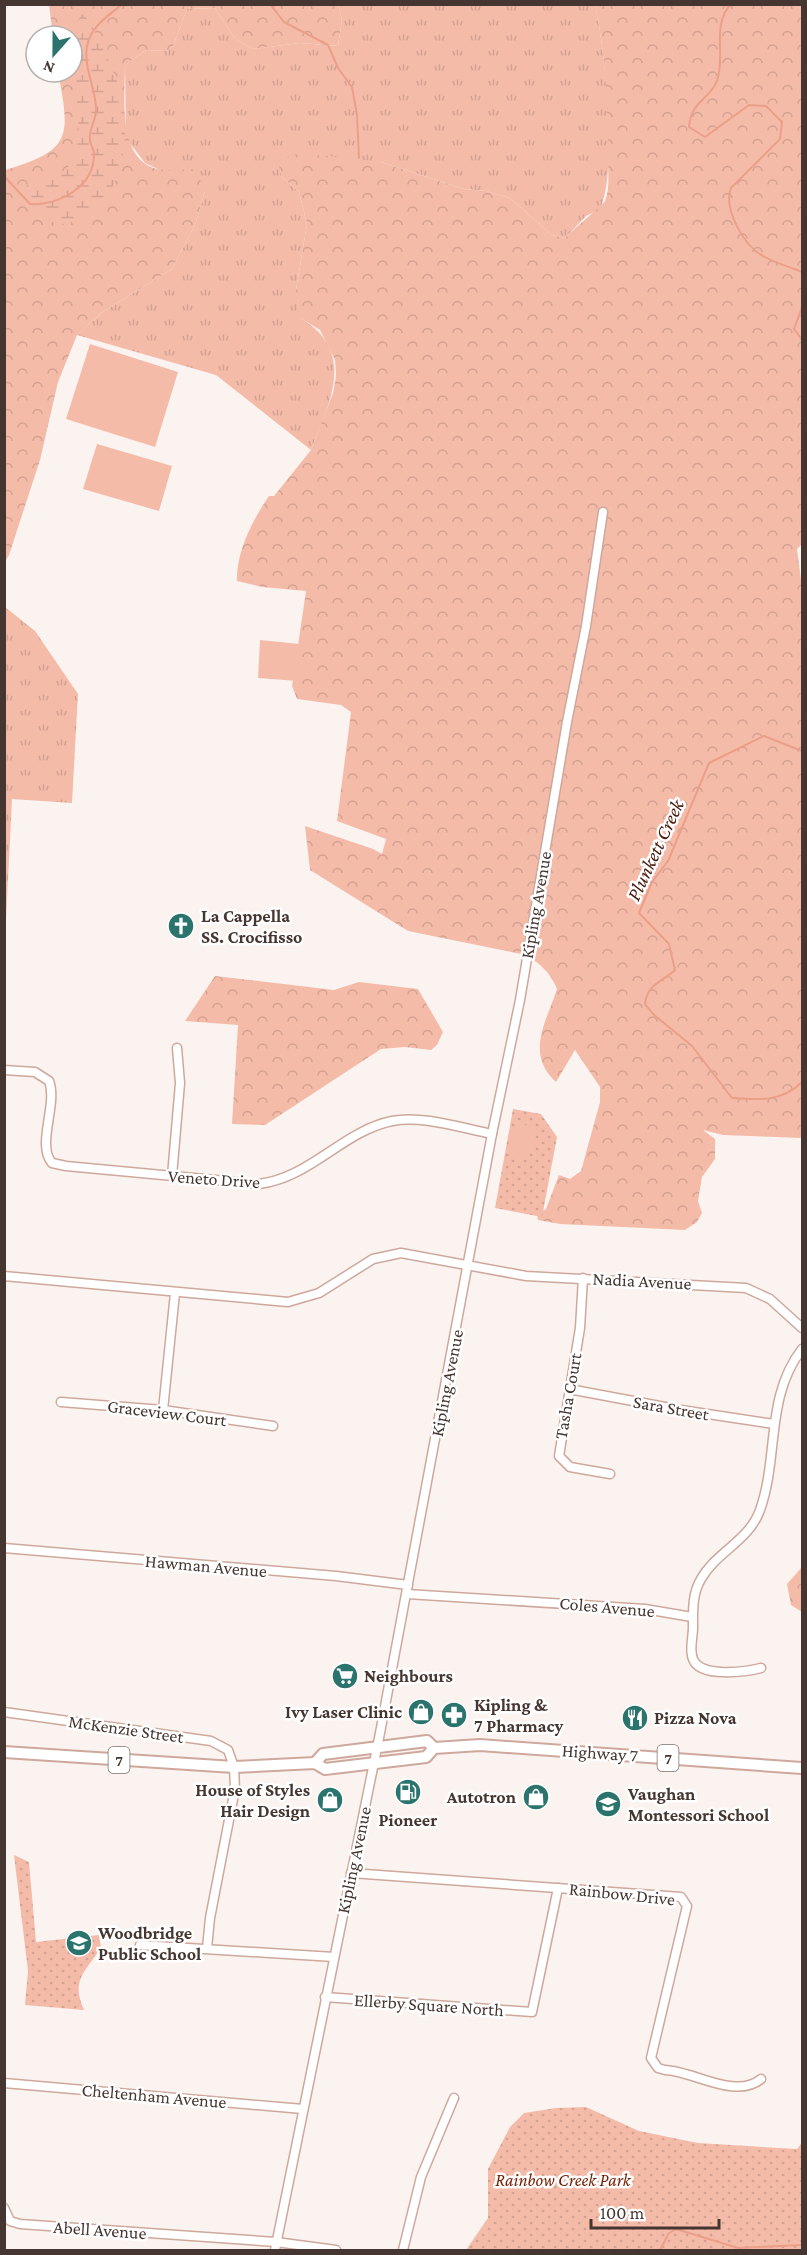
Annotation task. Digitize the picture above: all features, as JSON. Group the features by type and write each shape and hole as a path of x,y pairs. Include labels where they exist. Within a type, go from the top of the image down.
{"main road":[{"name":"Highway 7","path":"315,1762 323,1754 427,1741 434,1748 508,1747 802,1768"},
{"name":"Highway 7","path":"4,1752 234,1767 315,1762 325,1769 426,1757 434,1748"}],"street":[{"name":"Kipling Avenue","path":"276,2246 374,1763 492,1134 520,999 567,722 586,626 603,512"},
{"path":"172,1176 180,1083 177,1048"},
{"name":"Veneto Drive","path":"4,1070 35,1072 49,1082 51,1094 47,1152 52,1163 250,1183 273,1182 295,1173 366,1130 400,1120 412,1120 492,1134"},
{"path":"4,1276 175,1293 296,1301 319,1293 367,1262 392,1255 409,1254 469,1265"},
{"name":"Nadia Avenue","path":"469,1265 513,1275 747,1288 770,1299 802,1328"},
{"name":"Tasha Court","path":"583,1278 580,1328 559,1456 570,1467 610,1474"},
{"path":"164,1410 175,1293"},
{"path":"761,1668 742,1673 706,1670 698,1666 692,1657 692,1617 695,1593 705,1573 742,1539 757,1519 764,1499 774,1424 785,1376 802,1349"},
{"name":"Sara Street","path":"569,1389 681,1410 774,1424"},
{"name":"Graceview Court","path":"61,1402 164,1410 273,1426"},
{"name":"Hawman Avenue","path":"4,1548 336,1576 407,1589"},
{"name":"Coles Avenue","path":"407,1589 645,1609 692,1617"},
{"name":"McKenzie Street","path":"4,1712 211,1741 228,1750 234,1767"},
{"path":"207,1948 210,1918 235,1789 234,1767"},
{"name":"Rainbow Drive","path":"351,1873 681,1897 687,1906 651,2058 658,2068 741,2087 754,2085 761,2079"},
{"name":"Ellerby Square North","path":"325,1997 532,2012 558,1888"},
{"path":"140,1945 334,1957"},
{"name":"Cheltenham Avenue","path":"4,2083 303,2109"},
{"path":"403,2250 421,2177 454,2098"},
{"name":"Abell Avenue","path":"4,2208 10,2221 20,2224 336,2250"}],"green space":[{"path":"49,5 338,5 342,20 338,46 299,43 254,49 236,40 215,8 187,9 173,46 167,51 146,50 125,65 126,128 137,156 148,165 163,170 196,169 205,191 195,225 172,269 101,313 77,335 58,382 40,460 5,562 5,170 27,163 55,147 62,138 64,126 60,84 84,84 84,24 51,24"},
{"path":"338,5 595,5 606,78 608,167 600,209 586,216 565,238 552,235 510,198 486,191 464,189 381,162 281,176 299,192 307,224 296,290 302,319 319,332 329,347 334,363 331,397 311,450 216,375 77,335 101,313 172,269 195,225 205,191 145,163 126,138 125,65 146,50 167,51 173,46 187,9 215,8 236,40 254,49 299,43 338,46 342,20"},
{"path":"595,5 802,5 802,544 797,549 802,588 802,1138 723,1135 703,1130 715,1139 715,1159 702,1177 698,1201 702,1213 697,1222 685,1230 560,1224 538,1220 537,1214 546,1209 559,1175 570,1179 581,1171 600,1102 600,1087 575,1050 556,1082 542,1060 541,1037 557,989 547,972 538,963 521,954 408,931 310,870 305,826 382,854 386,839 337,821 351,712 341,705 297,699 292,686 306,591 262,587 237,581 242,547 252,525 269,496 274,496 311,450 333,393 336,376 335,360 320,330 302,319 297,309 296,290 307,224 299,192 281,176 278,160 300,153 381,162 464,189 486,191 510,198 552,235 565,238 605,201 608,191 606,82"},
{"path":"82,14 90,21 118,85 125,130 123,153 118,174 108,194 94,209 76,221 52,226 23,193 29,183 64,171 74,158 78,140 74,84 84,84 84,24 78,24"},
{"path":"90,344 178,372 155,447 66,419"},
{"path":"97,444 172,466 159,511 83,489"},
{"path":"5,607 35,631 78,694 72,803 12,799 5,939"},
{"path":"260,640 300,644 298,681 258,678"},
{"path":"215,976 334,990 359,982 418,989 443,1032 437,1045 431,1050 405,1047 381,1049 265,1125 232,1124 238,1025 185,1021"},
{"path":"513,1109 541,1114 557,1137 542,1217 495,1208"},
{"path":"524,1124 532,1129 534,1143 528,1158 518,1162 509,1151 510,1143 516,1128"},
{"path":"802,1567 802,1612 791,1605 787,1584"},
{"path":"14,1855 29,1862 36,1942 99,1935 101,1948 81,1977 79,1984 80,2000 84,2010 25,2005 28,1971"},
{"name":"Rainbow Creek Park","path":"586,2107 639,2131 698,2143 797,2149 802,2143 802,2250 466,2250 488,2218 488,2169 510,2127 524,2113 556,2108"}],"waterway":[{"path":"4,176 30,204 41,204 63,198 82,185 93,165 94,153 90,136 96,109 87,64 87,46 96,27 122,4"},
{"path":"270,4 284,22 328,45 338,68 352,87 357,115 359,158"},
{"name":"Plunkett Creek","path":"731,4 725,12 720,31 717,81 710,93 697,105 689,127 705,137 749,105 766,106 782,122 780,139 731,188 730,206 742,236 756,251 772,261 802,272"},
{"name":"Plunkett Creek","path":"802,307 794,329 802,340"},
{"name":"Plunkett Creek","path":"802,751 764,736 709,763 668,861 652,882 639,913 669,944 675,970 652,988 646,997 645,1004 653,1014 692,1046 732,1098 770,1098 786,1093 802,1082"},
{"path":"660,2250 669,2233 676,2229 738,2248 802,2245"}],"place":[{"name":"La Cappella SS. Crocifisso","path":"181,926"},
{"name":"Neighbours","path":"345,1676"},
{"name":"Ivy Laser Clinic","path":"421,1712"},
{"name":"Kipling & 7 Pharmacy","path":"454,1715"},
{"name":"Pizza Nova","path":"635,1718"},
{"name":"Pioneer","path":"408,1792"},
{"name":"Autotron","path":"536,1797"},
{"name":"House of Styles Hair Design","path":"330,1800"},
{"name":"Vaughan Montessori School","path":"608,1804"},
{"name":"Woodbridge Public School","path":"79,1943"}]}
